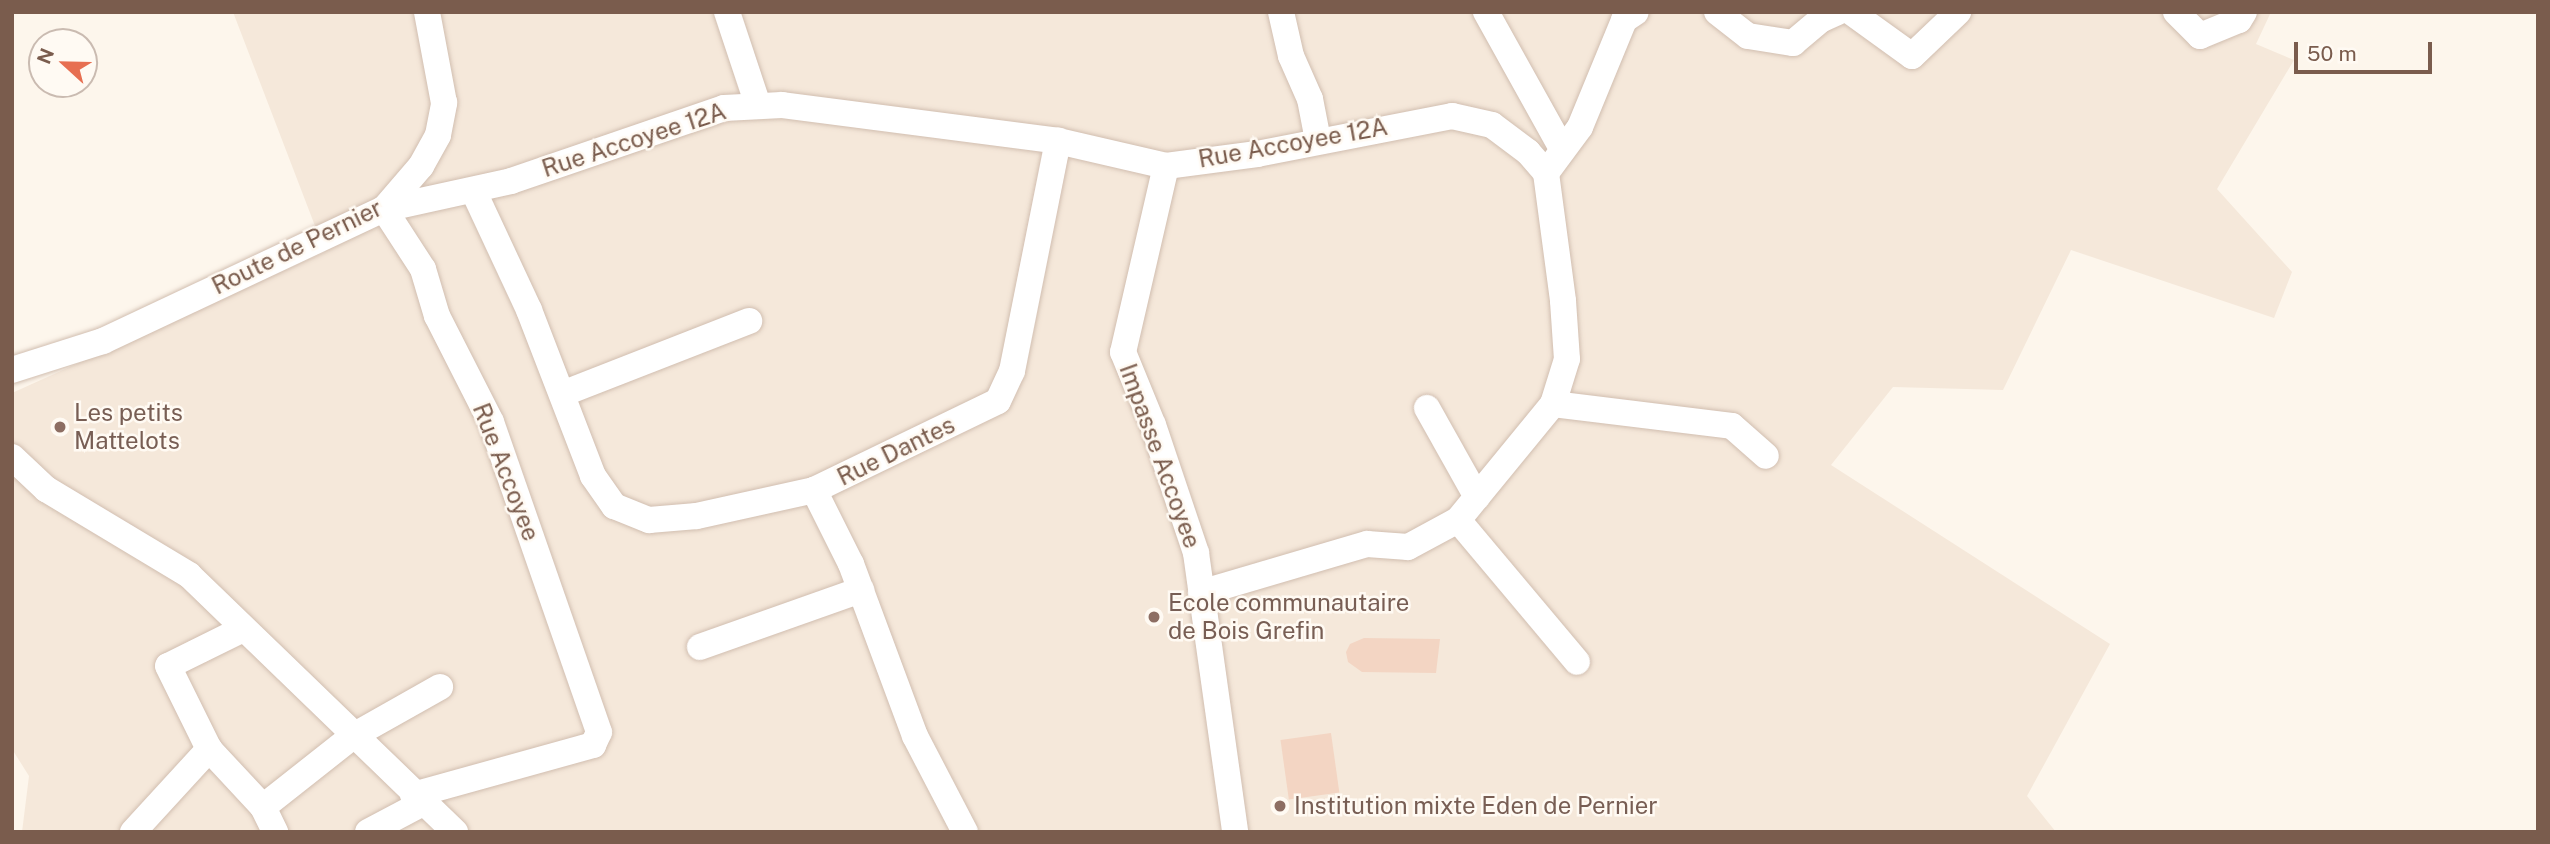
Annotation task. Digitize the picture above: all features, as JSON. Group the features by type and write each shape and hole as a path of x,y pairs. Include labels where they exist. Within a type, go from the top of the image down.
{"street":[{"name":"Route de Pernier","path":"12,370 103,341 384,209 421,166 438,135 444,103 427,12"},
{"path":"727,12 758,105"},
{"path":"1282,12 1292,56 1310,99 1318,140"},
{"path":"1486,12 1561,147"},
{"path":"1201,593 1367,544 1408,547 1458,520 1552,404 1567,359 1546,173 1561,147 1580,127 1624,20 1636,12"},
{"path":"1717,12 1748,36 1793,43 1822,19 1838,12"},
{"path":"1851,12 1912,56 1958,12"},
{"path":"2176,12 2200,36 2239,20 2244,12"},
{"name":"Rue Accoyee 12A","path":"384,209 474,192 698,115 758,105 1058,141 1166,166 1452,116 1492,125 1510,134 1546,173"},
{"name":"Rue Dantes","path":"965,832 915,736 861,590 814,490 998,401 1012,372 1058,141"},
{"name":"Impasse Accoyee","path":"1166,166 1123,352 1153,425 1196,553 1235,832"},
{"path":"474,192 562,394 593,476 614,506 649,520 697,516 814,490"},
{"name":"Rue Accoyee","path":"384,209 423,269 437,316 491,422 599,732 593,745 418,799"},
{"path":"562,394 749,321"},
{"path":"1552,404 1732,426 1766,456"},
{"path":"1427,408 1477,497"},
{"path":"12,457 46,489 189,575 241,629 455,832"},
{"path":"1458,520 1577,662"},
{"path":"700,647 861,590"},
{"path":"241,629 168,666 209,749 263,807 275,832"},
{"path":"263,807 353,736 439,687"},
{"path":"133,832 209,749"},
{"path":"368,832 418,799"}],"shaded area":[{"path":"233,12 2271,12 2256,44 2294,60 2217,189 2292,272 2274,318 2071,250 2003,390 1893,387 1831,465 2110,644 2027,796 2056,832 22,832 29,776 12,749 12,393 325,252"}],"building":[{"path":"1364,638 1440,639 1436,673 1362,672 1348,662 1346,652 1350,644"},
{"path":"1331,733 1339,792 1289,800 1280,740"}],"place":[{"name":"Les petits Mattelots","path":"60,427"},
{"name":"Ecole communautaire de Bois Grefin","path":"1154,617"},
{"name":"Institution mixte Eden de Pernier","path":"1280,806"}]}
